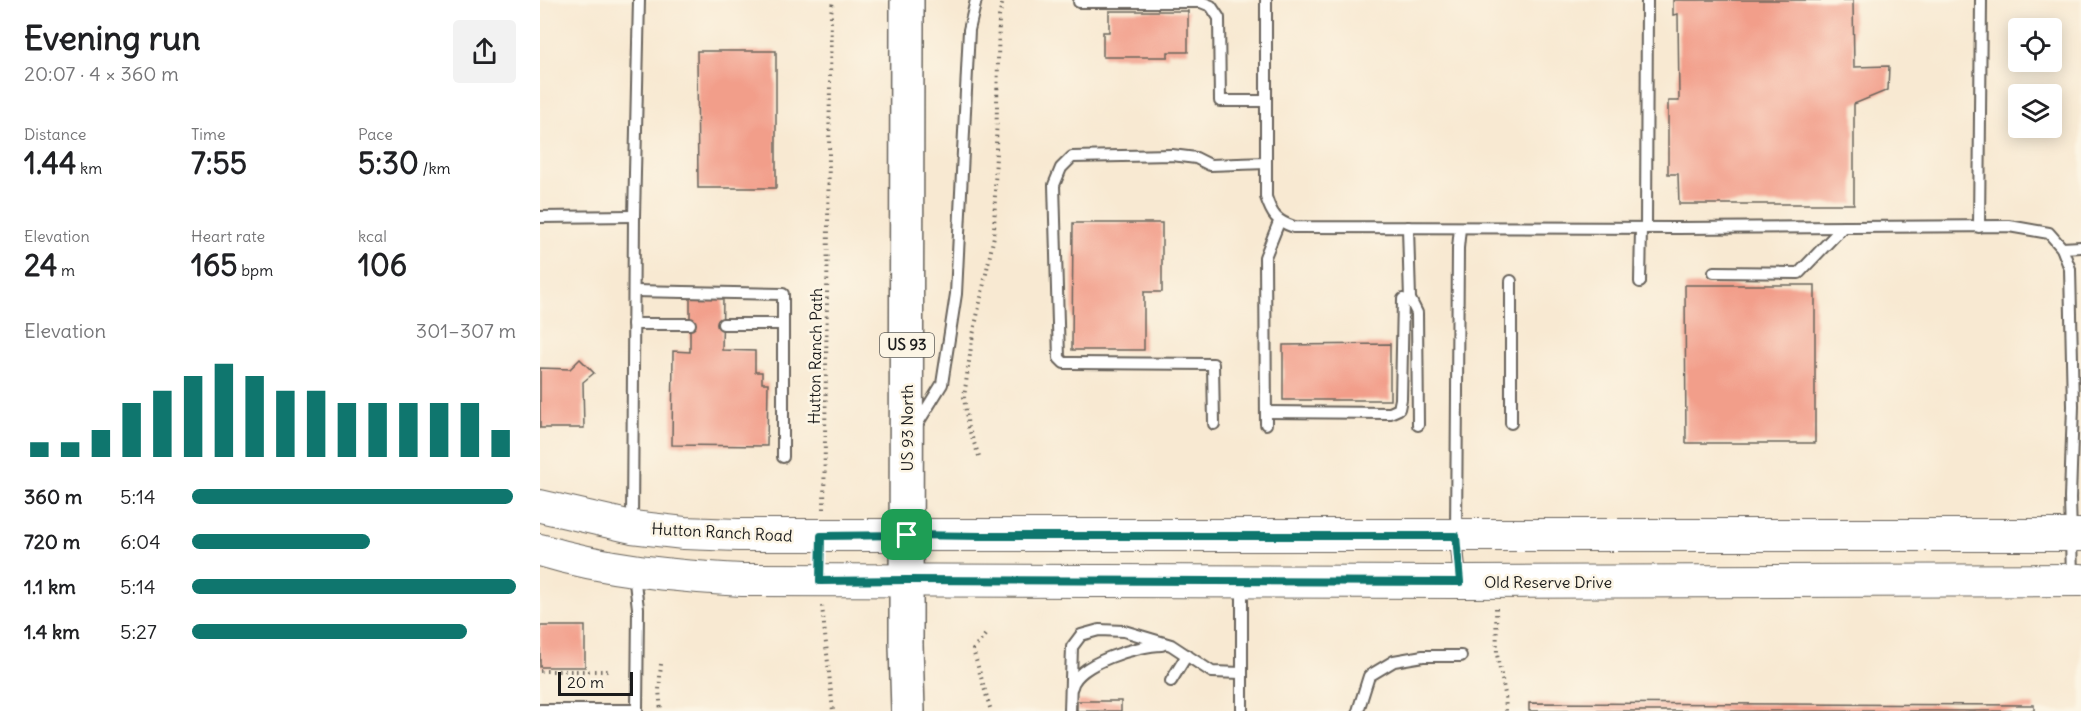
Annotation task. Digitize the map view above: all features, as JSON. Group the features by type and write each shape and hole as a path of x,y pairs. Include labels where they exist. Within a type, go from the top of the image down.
{"main road":[{"name":"US 93 North","path":"908,711 906,442 910,8"},
{"name":"Hutton Ranch Road","path":"540,506 632,527 684,533 907,535"},
{"path":"907,535 2076,535"},
{"path":"540,550 567,558 633,571 693,578 820,581 907,580"},
{"name":"Old Reserve Drive","path":"907,580 1242,582 2077,580"}],"lane":[{"path":"632,527 634,216 639,0"},
{"path":"906,442 942,384 950,335 956,294 969,30 976,0"},
{"path":"1260,0 1266,0 1266,196 1269,208 1279,222 1294,227 2009,226 2049,233 2062,248 2070,269 2077,408 2071,457 2077,580"},
{"path":"1640,282 1647,0"},
{"path":"1979,227 1981,0"},
{"path":"1080,1 1201,2 1211,6 1219,18 1220,101 1266,101"},
{"path":"1214,424 1213,364 1064,363 1059,358 1054,185 1062,168 1072,157 1172,155 1196,158 1210,165 1266,163"},
{"path":"540,216 634,216"},
{"path":"1266,424 1265,256 1279,222"},
{"path":"1408,227 1410,299 1417,313 1418,425"},
{"path":"1714,272 1799,273 1843,227"},
{"path":"1460,228 1456,536 1460,582"},
{"path":"2062,248 2081,247"},
{"path":"1511,281 1511,423"},
{"path":"634,291 783,294 783,458"},
{"path":"1266,412 1390,413 1399,409 1403,299"},
{"path":"633,324 690,324"},
{"path":"723,324 782,324"},
{"path":"2071,457 2081,450"},
{"path":"540,710 637,710 638,608 633,571"},
{"path":"1242,582 1242,711"},
{"path":"1070,711 1072,647 1081,635 1099,630 1124,631 1171,645 1212,672 1242,673"},
{"path":"1070,699 1074,680 1085,670 1124,652 1152,645 1171,645"},
{"path":"1171,681 1187,655"},
{"path":"1358,711 1369,676 1394,661 1423,656 1461,656"},
{"path":"898,711 908,676"}],"path":[{"name":"Hutton Ranch Path","path":"821,536 825,502 833,0"},
{"path":"978,456 968,427 964,397 972,340 994,236 999,17 1003,0"},
{"path":"820,581 832,711"},
{"path":"1496,608 1497,656 1506,694 1506,711"},
{"path":"985,635 974,650 991,711"},
{"path":"661,664 659,690 661,711"},
{"path":"540,671 611,671"}],"building":[{"path":"1673,0 1853,0 1854,67 1889,66 1888,90 1854,104 1854,204 1679,204 1678,174 1668,174 1668,101 1679,101 1678,14 1673,15"},
{"path":"1109,11 1188,11 1188,52 1168,52 1168,57 1103,57 1103,32 1109,32"},
{"path":"697,51 776,51 776,188 698,188"},
{"path":"1073,223 1162,223 1162,292 1144,292 1144,350 1072,350"},
{"path":"1685,285 1815,285 1815,443 1686,443"},
{"path":"690,297 723,298 722,350 755,351 755,372 762,372 762,383 768,383 767,446 672,445 673,351 690,352"},
{"path":"1390,344 1390,400 1283,400 1283,345"},
{"path":"580,359 594,373 583,382 584,428 540,428 540,368 570,369"},
{"path":"540,626 585,626 585,667 540,667"},
{"path":"1077,701 1121,701 1121,711 1077,711"},
{"path":"1529,703 2034,705 2034,711 1529,711"}],"route":[{"path":"907,535 1456,536 1460,582 820,581 821,536 907,535"}]}
